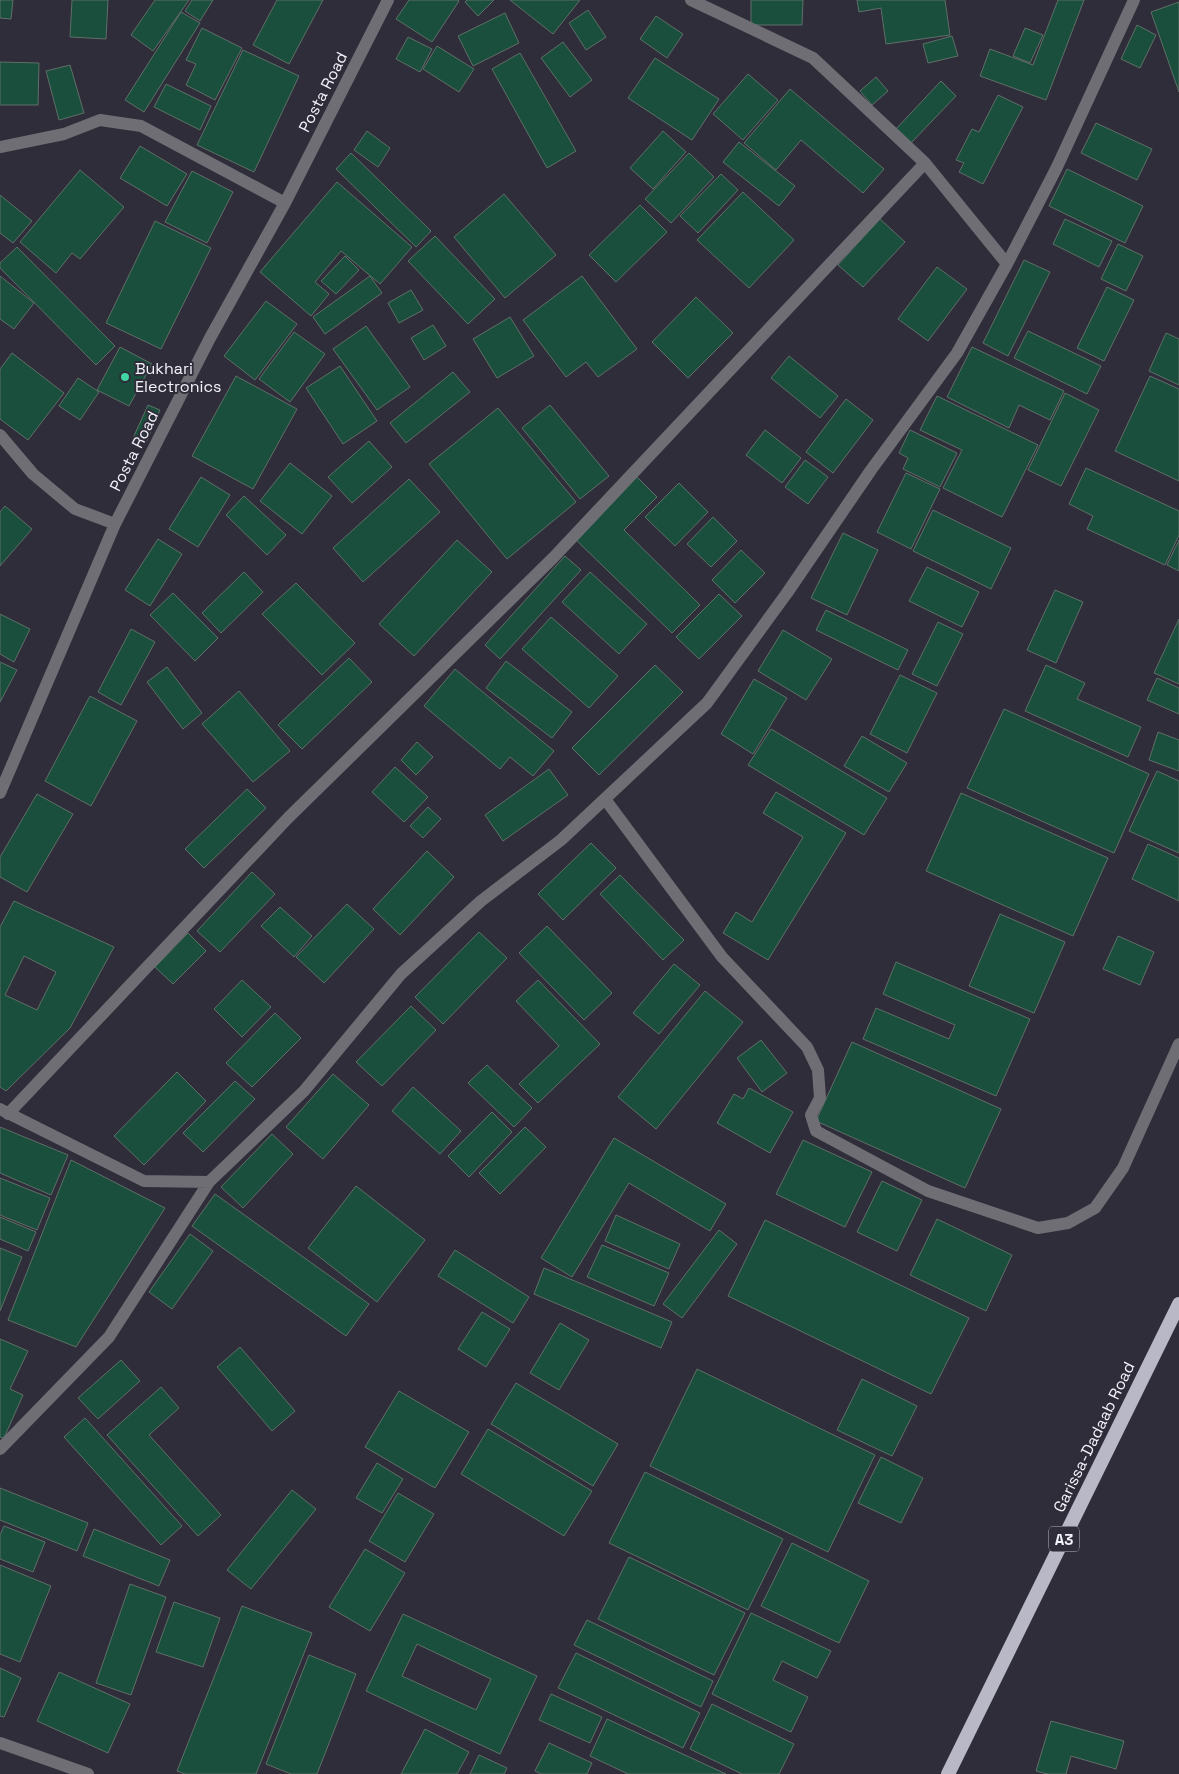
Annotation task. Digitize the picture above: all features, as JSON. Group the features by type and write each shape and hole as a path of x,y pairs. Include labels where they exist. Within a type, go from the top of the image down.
{"highway":[{"name":"Garissa-Dadaab Road","path":"948,1774 1179,1304"}],"street":[{"name":"Posta Road","path":"0,794 115,524 210,338 285,203 388,0"},
{"path":"691,0 813,58 925,163 1007,264"},
{"path":"0,1448 109,1337 208,1182 304,1091 401,974 481,902 561,840 707,702 787,593 871,470 957,353 1007,264 1056,167 1134,0"},
{"path":"0,147 64,134 100,120 141,126 285,203"},
{"path":"208,1182 144,1181 4,1111 288,818 553,558 925,163"},
{"path":"0,435 33,474 75,510 115,524"},
{"path":"604,800 722,957 807,1047 818,1070 820,1098 811,1115 816,1132 928,1191 1038,1228 1068,1223 1094,1208 1123,1168 1179,1044"},
{"path":"0,1743 88,1774"}],"building":[{"path":"0,0 13,0 11,19 0,18"},
{"path":"72,0 108,0 106,39 70,37"},
{"path":"155,0 189,0 153,51 131,35"},
{"path":"192,0 213,0 200,21 185,11"},
{"path":"277,0 323,0 289,64 253,45"},
{"path":"409,0 459,1 432,42 396,19"},
{"path":"467,0 494,0 478,16 465,2"},
{"path":"510,0 580,0 553,34"},
{"path":"751,0 803,0 802,25 751,25"},
{"path":"857,0 945,0 950,35 886,44 881,8 859,12"},
{"path":"1058,0 1084,0 1046,100 980,76 990,49 1033,65"},
{"path":"1179,2 1179,92 1151,12"},
{"path":"588,10 606,37 586,50 569,23"},
{"path":"181,12 200,23 144,112 125,100"},
{"path":"505,13 519,43 473,66 458,36"},
{"path":"656,16 683,34 667,58 640,39"},
{"path":"1137,25 1156,35 1140,68 1121,59"},
{"path":"202,28 242,48 215,100 186,85 196,64 186,60"},
{"path":"1025,28 1043,35 1030,63 1013,56"},
{"path":"952,36 958,56 928,63 923,44"},
{"path":"408,37 432,49 420,72 396,59"},
{"path":"563,42 592,80 570,97 541,58"},
{"path":"437,46 474,69 459,92 423,69"},
{"path":"243,50 299,76 254,172 197,145"},
{"path":"520,53 576,151 547,168 492,69"},
{"path":"655,58 719,99 692,140 628,98"},
{"path":"0,62 39,63 38,105 0,105"},
{"path":"70,65 84,113 59,120 46,71"},
{"path":"748,74 778,100 743,140 713,114"},
{"path":"876,77 888,91 872,105 860,91"},
{"path":"941,81 956,96 910,144 895,130"},
{"path":"166,84 211,106 200,130 154,107"},
{"path":"790,89 884,169 863,193 801,140 776,170 744,143"},
{"path":"998,95 1023,107 983,184 959,172 964,163 956,160 972,129 979,132"},
{"path":"1096,123 1152,149 1137,180 1081,153"},
{"path":"367,131 390,148 378,167 354,150"},
{"path":"663,131 686,152 653,189 630,168"},
{"path":"739,142 795,186 779,206 723,162"},
{"path":"140,146 187,174 167,206 120,178"},
{"path":"351,153 431,231 416,247 336,169"},
{"path":"689,153 714,177 671,223 645,199"},
{"path":"1067,169 1143,206 1125,243 1049,206"},
{"path":"80,170 124,207 80,259 72,253 56,273 20,242"},
{"path":"192,171 233,192 207,243 165,222"},
{"path":"721,174 738,190 698,233 680,216"},
{"path":"337,182 412,247 380,284 341,251 315,282 329,294 311,316 260,272"},
{"path":"743,192 794,240 749,288 697,240"},
{"path":"504,194 556,255 505,298 454,237"},
{"path":"0,195 32,221 13,243 0,233"},
{"path":"640,205 667,232 616,282 589,255"},
{"path":"880,219 905,242 863,287 838,265"},
{"path":"1065,219 1112,241 1099,267 1053,244"},
{"path":"155,221 211,248 161,349 106,323"},
{"path":"435,236 495,299 468,324 408,261"},
{"path":"1118,244 1143,256 1126,291 1101,279"},
{"path":"17,247 115,346 96,365 0,268 0,263"},
{"path":"345,256 359,270 336,294 321,281"},
{"path":"1024,260 1050,272 1008,356 983,343"},
{"path":"937,267 967,289 928,341 898,319"},
{"path":"0,276 34,303 14,329 0,319"},
{"path":"370,276 382,293 325,334 313,317"},
{"path":"582,276 637,349 598,377 586,362 566,377 523,320"},
{"path":"1107,287 1134,300 1104,361 1077,348"},
{"path":"411,290 423,310 399,323 388,303"},
{"path":"696,297 733,333 688,378 652,342"},
{"path":"266,301 297,324 255,380 224,356"},
{"path":"510,317 534,356 497,378 473,339"},
{"path":"433,325 446,346 424,360 411,338"},
{"path":"366,326 410,387 377,410 333,349"},
{"path":"1028,331 1101,366 1087,394 1014,358"},
{"path":"294,332 325,354 290,402 259,379"},
{"path":"1166,333 1179,339 1179,385 1149,371"},
{"name":"Bukhari Electronics","path":"120,347 152,364 129,406 97,390"},
{"path":"972,347 1064,391 1050,420 1019,405 1009,428 947,397"},
{"path":"12,353 64,393 28,440 0,419 0,369"},
{"path":"789,356 838,396 820,418 771,378"},
{"path":"340,366 377,421 343,444 306,388"},
{"path":"453,372 470,392 406,443 390,423"},
{"path":"236,376 297,409 253,489 192,456"},
{"path":"1150,376 1179,389 1179,481 1115,451"},
{"path":"78,378 99,392 80,420 59,406"},
{"path":"1065,393 1099,410 1061,486 1028,470"},
{"path":"937,396 1038,445 1002,517 943,488 962,450 920,430"},
{"path":"846,399 873,420 833,473 806,452"},
{"path":"148,405 160,410 146,443 133,438"},
{"path":"550,405 609,476 580,499 522,428"},
{"path":"498,408 576,502 507,559 429,464"},
{"path":"765,430 801,458 782,483 746,455"},
{"path":"910,430 957,453 940,487 903,469 908,458 899,453"},
{"path":"369,441 392,467 352,503 328,477"},
{"path":"805,460 828,477 808,504 785,487"},
{"path":"290,463 332,496 302,534 260,501"},
{"path":"1086,468 1179,511 1179,535 1165,565 1087,529 1093,516 1069,504"},
{"path":"906,473 940,489 911,549 877,532"},
{"path":"636,476 657,497 624,530 700,605 672,633 574,538"},
{"path":"201,477 230,495 198,547 169,529"},
{"path":"409,479 440,512 363,582 333,548"},
{"path":"679,483 708,512 675,546 645,517"},
{"path":"244,496 286,535 267,555 226,515"},
{"path":"5,506 32,529 0,566 0,512"},
{"path":"933,510 1011,548 991,589 913,551"},
{"path":"713,517 737,541 711,567 687,544"},
{"path":"843,533 878,550 847,615 811,598"},
{"path":"158,539 182,554 150,606 125,590"},
{"path":"457,540 492,572 414,656 379,624"},
{"path":"1179,540 1179,571 1167,565"},
{"path":"741,550 765,573 735,603 712,580"},
{"path":"565,556 581,570 500,659 485,645"},
{"path":"927,567 979,592 962,627 909,601"},
{"path":"244,572 263,592 221,633 202,613"},
{"path":"590,572 647,624 619,654 562,602"},
{"path":"296,583 355,643 322,675 262,614"},
{"path":"1055,590 1083,602 1056,663 1027,650"},
{"path":"173,593 218,638 195,661 150,615"},
{"path":"719,594 742,616 699,659 676,637"},
{"path":"826,610 908,650 898,670 816,630"},
{"path":"0,614 30,629 14,662 0,654"},
{"path":"551,617 618,676 589,708 522,649"},
{"path":"1179,619 1179,684 1154,673"},
{"path":"938,622 963,634 937,686 912,674"},
{"path":"131,629 155,642 121,705 98,692"},
{"path":"783,630 832,659 806,700 758,671"},
{"path":"349,658 372,682 302,749 278,725"},
{"path":"506,661 572,712 552,738 486,688"},
{"path":"0,662 17,670 0,702"},
{"path":"655,665 683,692 599,775 572,748"},
{"path":"1046,665 1085,683 1077,699 1141,727 1128,757 1025,711"},
{"path":"167,667 202,713 183,729 147,682"},
{"path":"455,669 554,751 533,776 510,757 500,769 424,706"},
{"path":"900,675 937,693 907,753 870,734"},
{"path":"1157,678 1179,688 1179,714 1147,700"},
{"path":"754,679 787,698 753,754 721,734"},
{"path":"239,691 290,751 253,782 202,724"},
{"path":"90,696 137,721 91,806 45,781"},
{"path":"1004,709 1149,774 1114,853 967,788"},
{"path":"771,729 887,798 864,835 748,765"},
{"path":"1158,732 1179,740 1179,771 1149,760"},
{"path":"862,736 907,763 889,792 844,766"},
{"path":"417,742 433,757 416,775 401,760"},
{"path":"395,767 428,797 404,822 372,792"},
{"path":"549,769 568,795 503,841 485,815"},
{"path":"1157,771 1179,781 1179,853 1129,831"},
{"path":"247,789 266,808 204,868 185,849"},
{"path":"776,792 846,833 768,960 723,933 736,912 752,922 803,837 763,813"},
{"path":"961,793 1108,858 1073,936 926,871"},
{"path":"37,794 73,814 27,892 0,877 0,857"},
{"path":"428,807 441,819 423,838 410,826"},
{"path":"591,843 616,868 563,920 538,894"},
{"path":"1148,844 1179,858 1179,901 1132,879"},
{"path":"427,851 454,877 400,935 373,909"},
{"path":"252,872 275,894 220,952 197,931"},
{"path":"620,875 684,940 663,960 600,894"},
{"path":"14,901 114,947 70,1028 6,1091 0,1087 0,927","holes":["24,956 56,972 37,1010 5,995"]},
{"path":"347,904 374,929 324,983 296,957"},
{"path":"280,907 312,936 294,957 261,926"},
{"path":"1000,914 1065,942 1034,1013 969,986"},
{"path":"547,926 612,993 584,1020 519,953"},
{"path":"479,932 507,958 443,1024 415,997"},
{"path":"188,933 206,951 173,984 155,967"},
{"path":"1118,936 1154,952 1140,985 1103,969"},
{"path":"896,962 1030,1019 996,1096 863,1039 876,1008 949,1039 955,1025 883,994"},
{"path":"674,964 700,985 659,1034 633,1013"},
{"path":"242,980 271,1007 242,1037 214,1009"},
{"path":"538,980 600,1044 538,1103 519,1084 559,1046 516,1001"},
{"path":"705,991 743,1022 656,1129 618,1097"},
{"path":"411,1006 436,1030 382,1086 356,1062"},
{"path":"275,1013 301,1038 252,1087 226,1063"},
{"path":"761,1040 787,1073 762,1092 737,1058"},
{"path":"852,1042 1001,1109 965,1188 816,1121"},
{"path":"487,1065 532,1108 514,1127 468,1083"},
{"path":"177,1072 206,1101 144,1165 114,1136"},
{"path":"333,1074 369,1105 323,1159 286,1127"},
{"path":"235,1081 255,1099 203,1152 183,1133"},
{"path":"413,1087 461,1131 440,1154 392,1111"},
{"path":"749,1088 793,1112 770,1153 717,1123 734,1094 743,1099"},
{"path":"492,1112 512,1132 469,1177 448,1156"},
{"path":"0,1127 68,1155 51,1195 0,1173"},
{"path":"525,1127 546,1147 500,1194 479,1173"},
{"path":"272,1134 293,1154 243,1208 221,1187"},
{"path":"614,1138 726,1204 710,1231 629,1183 572,1277 541,1258"},
{"path":"803,1140 872,1172 845,1227 776,1194"},
{"path":"71,1160 165,1208 76,1347 8,1320"},
{"path":"0,1178 50,1198 37,1230 0,1215"},
{"path":"882,1181 922,1200 897,1251 857,1232"},
{"path":"356,1186 425,1240 377,1302 308,1248"},
{"path":"215,1194 369,1304 346,1336 192,1226"},
{"path":"616,1215 680,1244 669,1269 605,1241"},
{"path":"0,1217 36,1232 28,1251 0,1239"},
{"path":"937,1219 1012,1255 986,1311 910,1275"},
{"path":"765,1220 969,1318 931,1394 728,1296"},
{"path":"719,1230 737,1244 682,1318 663,1304"},
{"path":"190,1234 213,1251 172,1309 149,1292"},
{"path":"602,1245 669,1273 654,1306 587,1277"},
{"path":"0,1248 22,1257 0,1311"},
{"path":"455,1250 529,1297 513,1323 438,1276"},
{"path":"544,1268 672,1322 661,1348 534,1294"},
{"path":"482,1312 510,1329 486,1367 458,1349"},
{"path":"560,1323 589,1340 559,1390 530,1373"},
{"path":"0,1339 28,1351 10,1389 23,1395 4,1438 0,1437"},
{"path":"240,1347 295,1411 272,1431 217,1367"},
{"path":"121,1360 140,1381 98,1419 78,1398"},
{"path":"697,1369 875,1455 828,1552 650,1466"},
{"path":"862,1379 917,1406 892,1456 837,1430"},
{"path":"516,1383 618,1444 593,1486 491,1424"},
{"path":"161,1387 179,1408 149,1435 221,1515 198,1536 107,1435"},
{"path":"399,1391 469,1432 435,1488 365,1447"},
{"path":"85,1418 182,1526 161,1545 64,1437"},
{"path":"488,1429 592,1491 564,1536 461,1474"},
{"path":"881,1457 923,1478 901,1523 858,1503"},
{"path":"377,1463 403,1479 382,1513 356,1498"},
{"path":"645,1472 783,1539 748,1610 609,1543"},
{"path":"0,1488 88,1523 77,1551 0,1520"},
{"path":"292,1490 316,1509 251,1589 227,1570"},
{"path":"398,1493 434,1514 405,1562 369,1541"},
{"path":"4,1526 45,1542 33,1572 0,1559 0,1535"},
{"path":"94,1529 170,1560 159,1586 83,1556"},
{"path":"792,1543 869,1581 839,1643 761,1606"},
{"path":"365,1549 405,1573 370,1631 329,1607"},
{"path":"629,1557 745,1613 714,1675 598,1619"},
{"path":"0,1565 51,1586 20,1662 0,1654"},
{"path":"130,1584 166,1597 131,1695 96,1683"},
{"path":"174,1602 220,1618 203,1667 156,1652"},
{"path":"242,1606 312,1633 256,1774 185,1774 177,1771"},
{"path":"751,1613 831,1651 817,1678 782,1661 773,1680 808,1697 791,1732 712,1694"},
{"path":"403,1614 537,1676 500,1754 366,1691","holes":["417,1644 491,1679 476,1710 402,1676"]},
{"path":"587,1620 713,1681 701,1707 574,1645"},
{"path":"576,1653 700,1713 683,1748 558,1688"},
{"path":"309,1655 356,1674 317,1774 291,1774 266,1764"},
{"path":"0,1668 21,1678 4,1717 0,1716"},
{"path":"59,1672 130,1704 108,1753 37,1721"},
{"path":"551,1694 602,1717 590,1743 539,1720"},
{"path":"712,1704 794,1744 779,1774 742,1774 690,1749"},
{"path":"607,1719 726,1774 628,1774 590,1756"},
{"path":"1051,1721 1124,1741 1116,1769 1071,1756 1066,1774 1047,1774 1036,1771"},
{"path":"425,1729 469,1752 457,1774 401,1774"},
{"path":"549,1743 592,1763 587,1774 541,1774 535,1771"},
{"path":"479,1755 507,1768 504,1774 470,1774"}],"place":[{"name":"Bukhari Electronics","path":"125,377"}]}
